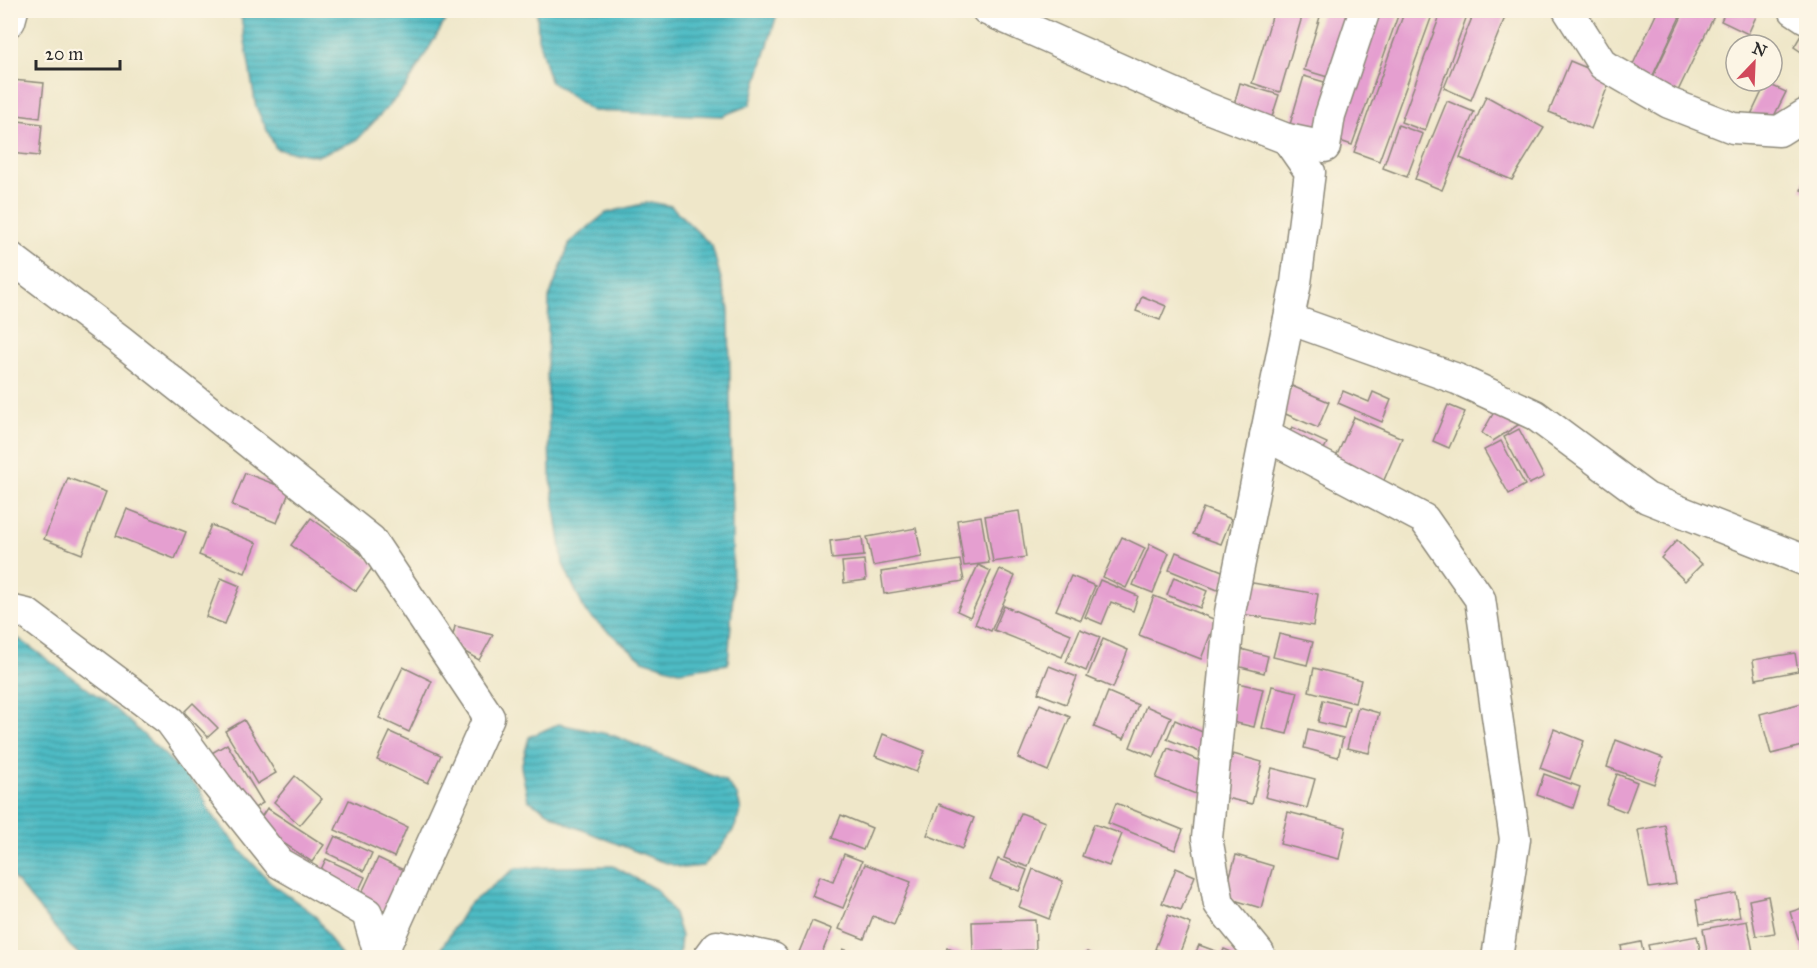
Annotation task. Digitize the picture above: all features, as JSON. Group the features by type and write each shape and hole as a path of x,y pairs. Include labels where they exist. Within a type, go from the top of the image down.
{"street":[{"path":"10,21 13,10"},
{"path":"987,10 1205,107 1287,139 1325,147 1330,115 1365,10"},
{"path":"1568,10 1603,65 1669,103 1733,128 1779,131 1806,114"},
{"path":"1794,10 1806,18"},
{"path":"1260,957 1219,904 1207,838 1230,612 1296,283 1310,172 1287,139"},
{"path":"10,257 120,340 371,540 489,717 380,957"},
{"path":"1288,319 1457,380 1535,415 1647,498 1806,561"},
{"path":"1265,435 1424,519 1480,599 1515,839 1497,957"},
{"path":"10,610 27,614 170,721 279,863 367,913 380,957"},
{"path":"708,957 717,946 773,957"}],"water":[{"path":"240,10 451,11 406,87 357,140 317,156 276,149 256,107"},
{"path":"537,10 778,11 750,105 722,116 592,111 550,81 538,38"},
{"path":"650,202 671,206 712,246 729,309 733,596 728,664 679,671 643,660 586,613 563,564 550,472 547,368 549,298 570,242 606,213"},
{"path":"11,633 117,710 168,758 200,790 210,812 242,852 272,884 315,915 342,957 83,958 70,946 11,875"},
{"path":"558,724 612,735 725,781 737,795 741,810 734,829 720,849 703,866 683,868 568,824 528,800 521,767 529,737"},
{"path":"613,866 657,890 674,913 681,936 679,957 436,957 468,905 516,868"}],"building":[{"path":"1274,10 1304,10 1280,92 1252,83"},
{"path":"1322,10 1351,10 1331,78 1304,70"},
{"path":"1375,10 1400,10 1352,145 1331,138"},
{"path":"1405,10 1434,10 1379,161 1354,152"},
{"path":"1442,10 1469,10 1425,131 1401,122"},
{"path":"1475,10 1508,10 1471,100 1444,88"},
{"path":"1658,10 1683,10 1649,84 1628,75"},
{"path":"1685,10 1717,10 1675,97 1649,85"},
{"path":"1726,10 1759,10 1748,33 1721,21"},
{"path":"1804,30 1806,31 1806,55 1794,47"},
{"path":"1570,61 1611,78 1591,129 1549,112"},
{"path":"1304,76 1331,84 1315,135 1289,128"},
{"path":"12,80 44,83 40,118 10,114"},
{"path":"1240,83 1279,95 1270,123 1232,112"},
{"path":"1786,92 1768,128 1749,119 1761,93"},
{"path":"1486,96 1544,128 1512,180 1460,158"},
{"path":"1447,101 1474,112 1442,190 1415,179"},
{"path":"10,120 42,124 39,156 10,153"},
{"path":"1398,125 1423,134 1407,177 1383,168"},
{"path":"1806,176 1806,192 1801,190"},
{"path":"1142,296 1166,306 1160,320 1136,311"},
{"path":"1292,386 1329,402 1318,428 1281,412"},
{"path":"1343,391 1369,402 1373,392 1391,400 1382,422 1338,403"},
{"path":"1448,405 1465,412 1449,448 1433,441"},
{"path":"1497,407 1526,420 1493,441 1482,433"},
{"path":"1354,417 1402,438 1381,487 1332,466"},
{"path":"1292,427 1327,443 1319,459 1285,444"},
{"path":"1519,429 1544,477 1529,484 1504,437"},
{"path":"1501,441 1525,485 1509,494 1484,450"},
{"path":"245,473 290,490 277,523 232,505"},
{"path":"68,478 106,492 82,554 44,539"},
{"path":"1203,508 1231,519 1221,544 1193,534"},
{"path":"127,509 186,532 175,559 116,536"},
{"path":"1019,511 1026,557 993,562 985,516"},
{"path":"981,516 989,563 964,566 957,520"},
{"path":"311,518 375,564 356,591 291,545"},
{"path":"211,525 257,543 245,573 199,555"},
{"path":"916,528 922,557 873,566 867,537"},
{"path":"862,537 864,556 832,559 830,541"},
{"path":"1122,537 1145,548 1126,588 1103,577"},
{"path":"1677,540 1702,564 1685,581 1661,558"},
{"path":"1150,544 1169,553 1153,593 1133,585"},
{"path":"1176,552 1227,573 1220,591 1169,570"},
{"path":"864,560 866,580 844,583 842,562"},
{"path":"960,560 964,581 884,594 881,572"},
{"path":"978,565 991,571 970,617 957,611"},
{"path":"1000,569 1015,576 991,631 975,624"},
{"path":"1071,576 1095,586 1081,620 1056,610"},
{"path":"1174,577 1207,591 1200,608 1167,595"},
{"path":"221,578 240,586 225,624 206,617"},
{"path":"1100,580 1138,596 1133,611 1111,602 1102,624 1085,617"},
{"path":"1247,582 1318,594 1313,626 1242,614"},
{"path":"1154,596 1216,620 1201,659 1139,635"},
{"path":"1004,606 1071,634 1062,657 994,630"},
{"path":"455,626 493,635 479,660 451,644"},
{"path":"1080,629 1100,637 1086,671 1066,662"},
{"path":"1279,634 1313,642 1307,665 1273,657"},
{"path":"1103,639 1128,650 1113,688 1087,677"},
{"path":"1237,648 1268,656 1264,673 1233,665"},
{"path":"1795,653 1798,671 1756,679 1753,660"},
{"path":"1049,666 1077,677 1066,704 1038,693"},
{"path":"403,667 432,681 409,732 379,718"},
{"path":"1314,668 1361,680 1355,703 1309,691"},
{"path":"1238,683 1263,689 1254,727 1228,721"},
{"path":"1272,686 1298,692 1287,734 1262,728"},
{"path":"1108,692 1138,705 1124,739 1094,727"},
{"path":"1323,700 1349,707 1344,728 1318,722"},
{"path":"1806,702 1806,745 1771,754 1760,714"},
{"path":"193,703 218,728 208,737 184,712"},
{"path":"1040,704 1070,717 1048,771 1018,758"},
{"path":"1146,706 1171,717 1154,757 1130,747"},
{"path":"1358,707 1379,713 1369,753 1347,748"},
{"path":"244,720 276,773 257,784 225,731"},
{"path":"1175,720 1209,735 1202,753 1167,739"},
{"path":"1308,729 1343,738 1338,757 1304,748"},
{"path":"1554,729 1584,741 1570,779 1540,768"},
{"path":"390,732 441,755 428,783 377,760"},
{"path":"883,734 925,751 916,772 875,756"},
{"path":"1616,740 1663,758 1654,784 1607,767"},
{"path":"227,744 263,803 246,813 210,754"},
{"path":"1168,748 1215,767 1203,797 1156,778"},
{"path":"1233,754 1262,762 1252,804 1222,797"},
{"path":"1272,768 1315,779 1307,808 1265,797"},
{"path":"1544,774 1580,787 1573,808 1537,795"},
{"path":"1617,774 1637,782 1626,812 1606,804"},
{"path":"295,776 322,799 300,825 274,802"},
{"path":"349,800 407,827 394,857 335,830"},
{"path":"1116,803 1183,830 1175,850 1108,823"},
{"path":"939,804 974,818 962,849 927,835"},
{"path":"267,808 324,845 312,862 256,825"},
{"path":"1288,812 1346,827 1339,859 1280,844"},
{"path":"1021,813 1045,822 1028,867 1004,858"},
{"path":"841,815 872,828 863,850 832,838"},
{"path":"1094,824 1122,834 1109,866 1082,856"},
{"path":"1665,825 1676,884 1649,888 1638,830"},
{"path":"335,836 372,853 364,871 327,853"},
{"path":"844,854 862,861 843,908 812,896 820,876 833,881"},
{"path":"1236,855 1273,866 1261,908 1224,897"},
{"path":"378,858 406,871 388,912 359,899"},
{"path":"326,859 365,877 356,896 317,878"},
{"path":"998,859 1027,870 1019,891 990,880"},
{"path":"865,864 911,882 894,925 873,916 864,939 839,929"},
{"path":"1176,868 1195,876 1181,910 1162,903"},
{"path":"1033,869 1063,881 1049,919 1019,907"},
{"path":"1736,893 1740,917 1700,924 1696,900"},
{"path":"1768,896 1775,933 1756,936 1749,900"},
{"path":"1806,907 1806,957 1804,957 1790,912"},
{"path":"1168,915 1191,924 1178,957 1155,949"},
{"path":"1035,920 1036,950 973,952 972,922"},
{"path":"812,921 832,929 822,953 833,957 797,957"},
{"path":"1747,921 1754,957 1708,957 1703,929"},
{"path":"1697,936 1702,957 1651,957 1648,945"},
{"path":"1641,942 1644,957 1623,957 1621,946"},
{"path":"1199,945 1218,952 1215,957 1194,957"},
{"path":"947,948 971,957 944,957"},
{"path":"843,949 859,955 858,957 840,957"},
{"path":"1224,949 1241,956 1221,957"},
{"path":"867,952 881,957 864,957"},
{"path":"1087,952 1101,957 1084,957"}]}
